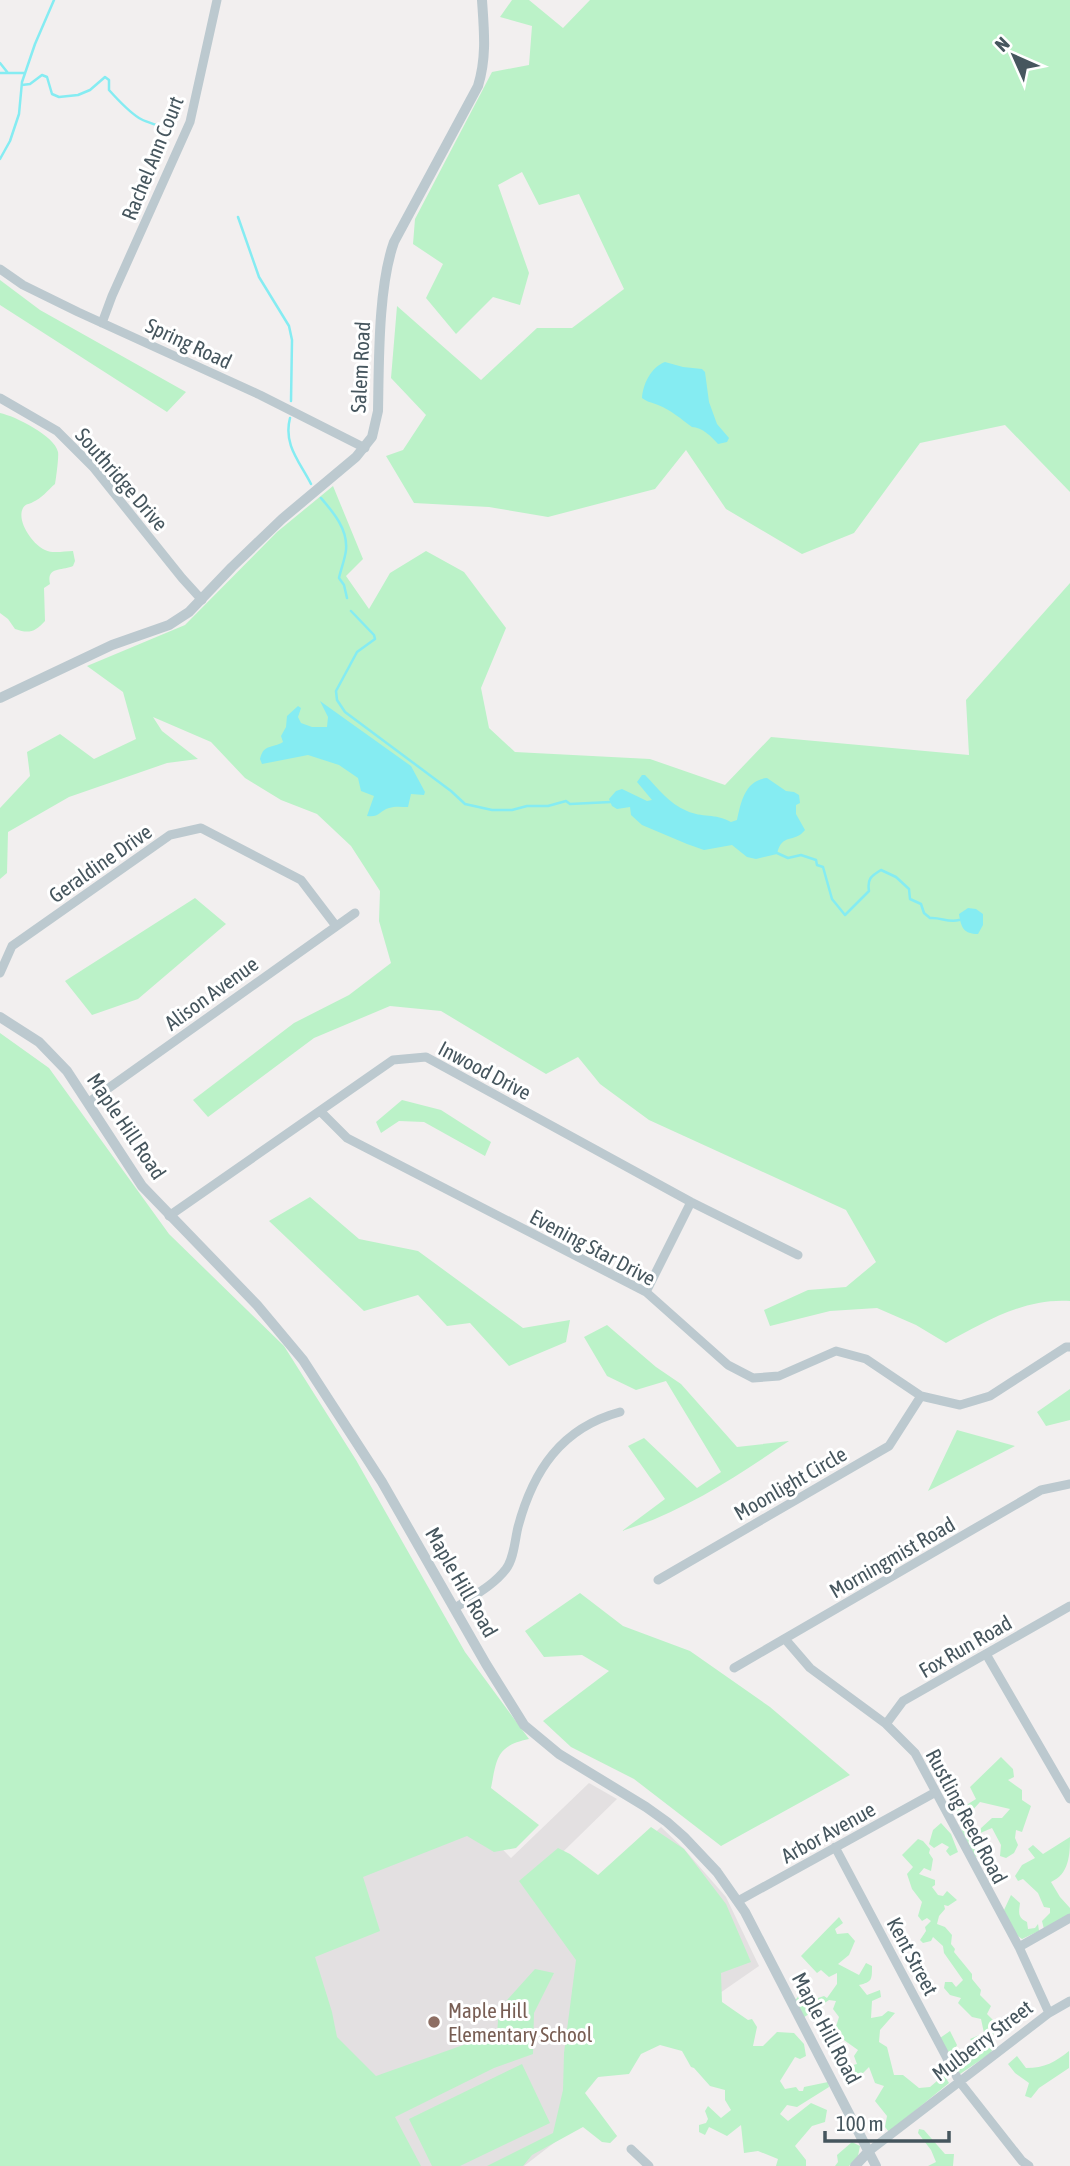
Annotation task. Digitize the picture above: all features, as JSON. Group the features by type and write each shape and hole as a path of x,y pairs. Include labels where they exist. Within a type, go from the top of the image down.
{"street":[{"name":"Rachel Ann Court","path":"103,323 112,296 190,122 217,0"},
{"name":"Salem Road","path":"0,698 112,645 169,625 189,612 282,519 365,448 376,426 378,411 384,288 389,255 478,86 485,42 482,0"},
{"name":"Spring Road","path":"0,269 23,285 263,396 365,448"},
{"name":"Southridge Drive","path":"0,398 57,431 93,467 202,600"},
{"name":"Geraldine Drive","path":"0,973 12,946 170,835 201,828 301,880 336,926"},
{"name":"Alison Avenue","path":"89,1102 355,913"},
{"name":"Maple Hill Road","path":"0,1017 39,1042 66,1071 142,1186 257,1305 303,1360 382,1482 524,1725 559,1754 667,1822 717,1872 738,1901 876,2166"},
{"name":"Inwood Drive","path":"169,1216 393,1060 426,1057 691,1202 798,1255"},
{"name":"Evening Star Drive","path":"321,1112 347,1138 646,1292 728,1365 753,1378 779,1376 836,1351 866,1359 921,1396 960,1405 990,1396 1070,1347"},
{"path":"646,1292 691,1202"},
{"name":"Moonlight Circle","path":"658,1580 889,1446 921,1396"},
{"path":"455,1608 489,1586 508,1567 526,1498 541,1468 576,1431 598,1418 620,1412"},
{"name":"Morningmist Road","path":"734,1668 1041,1490 1070,1484"},
{"name":"Fox Run Road","path":"886,1724 903,1701 1070,1606"},
{"name":"Rustling Reed Road","path":"785,1639 810,1668 886,1724 915,1753 934,1793 1019,1947 1049,2013"},
{"path":"986,1654 1070,1799"},
{"name":"Arbor Avenue","path":"738,1901 934,1793"},
{"name":"Kent Street","path":"835,1847 959,2081 1022,2161 1029,2166"},
{"path":"1019,1947 1070,1918"},
{"name":"Mulberry Street","path":"855,2166 868,2152 959,2081 1049,2013 1070,2001"},
{"path":"631,2149 649,2166"}],"shaded area":[{"name":"Maple Hill Elementary School","path":"589,1783 617,1799 531,1883 564,1919 661,1827 726,1897 759,1966 577,2092 617,2136 610,2143 585,2119 524,2166 91,2166 299,1914 459,1804 511,1858"}],"green space":[{"path":"512,0 529,0 563,28 590,0 1070,0 1070,492 1005,425 920,443 854,533 802,554 726,509 686,450 655,489 548,517 489,507 414,503 386,456 403,450 426,415 391,378 397,306 481,380 537,328 572,328 624,289 579,194 539,205 522,172 498,185 529,273 520,305 493,297 456,334 426,298 443,264 413,244 415,219 492,72 529,65 532,26 500,17"},
{"path":"0,280 40,310 186,392 167,412 0,305"},
{"path":"0,413 34,428 55,446 58,454 55,484 39,499 24,506 22,519 27,532 40,547 51,552 73,551 75,561 73,566 50,574 50,584 44,588 45,621 35,630 28,632 15,629 0,613"},
{"path":"333,486 363,559 346,576 369,609 390,573 426,551 464,572 506,628 481,688 489,728 515,752 650,759 725,785 771,737 969,755 966,700 1070,583 1070,1301 1021,1307 946,1343 916,1325 877,1308 830,1311 770,1326 764,1310 808,1290 846,1287 876,1262 846,1210 649,1120 600,1084 578,1057 546,1074 441,1011 390,1006 314,1038 208,1117 193,1100 294,1023 349,995 391,963 379,921 380,891 351,846 317,814 281,800 245,778 211,742 153,717 162,731 198,759 167,763 69,797 8,832 7,873 0,879 0,808 30,776 27,752 60,734 94,759 136,739 123,692 87,666 185,625 277,532"},
{"path":"195,898 226,924 138,999 92,1015 65,981"},
{"path":"0,1033 49,1068 169,1234 284,1346 356,1460 465,1652 529,1739 510,1745 500,1755 491,1788 539,1825 516,1848 494,1852 467,1836 363,1877 380,1931 315,1957 337,2037 376,2076 497,2033 499,2009 535,1969 554,1973 534,2013 533,2054 494,2068 395,2117 421,2166 0,2166"},
{"path":"402,1100 441,1110 491,1142 485,1156 424,1122 399,1121 381,1133 376,1122"},
{"path":"310,1197 359,1239 418,1251 523,1328 570,1320 566,1342 509,1366 470,1323 447,1326 418,1295 364,1311 269,1221"},
{"path":"607,1325 656,1367 681,1384 737,1447 789,1441 688,1503 622,1531 665,1499 628,1446 644,1438 697,1488 721,1472 666,1381 636,1390 607,1376 584,1337"},
{"path":"1070,1389 1070,1420 1046,1426 1037,1412"},
{"path":"957,1430 1015,1446 928,1491"},
{"path":"580,1593 623,1626 690,1651 770,1707 850,1775 721,1846 634,1779 571,1747 543,1721 609,1671 582,1655 544,1657 525,1631"},
{"path":"1001,1757 1013,1769 1014,1777 1008,1780 1022,1790 1022,1800 1031,1806 1022,1832 1016,1830 1018,1845 1014,1853 1006,1858 1000,1856 1001,1845 992,1828 978,1834 986,1851 975,1857 965,1841 960,1825 970,1819 980,1829 992,1818 1002,1818 1010,1809 980,1802 969,1814 959,1817 954,1809 960,1809 976,1799 970,1787"},
{"path":"941,1823 951,1834 958,1852 950,1856 946,1851 949,1847 942,1843 934,1848 929,1844 933,1830"},
{"path":"651,1827 684,1849 726,1904 751,1962 721,1973 722,2002 748,2020 752,2019 757,2027 753,2046 763,2046 777,2032 794,2033 804,2044 806,2056 800,2059 795,2057 780,2081 785,2089 796,2087 803,2091 804,2087 828,2082 829,2087 797,2107 787,2105 780,2114 788,2121 811,2103 827,2110 825,2122 812,2126 795,2146 806,2160 806,2166 776,2166 778,2159 758,2151 744,2153 741,2125 727,2136 709,2127 705,2135 699,2132 699,2125 706,2123 708,2119 705,2111 708,2106 721,2118 731,2110 725,2100 725,2090 710,2086 691,2067 682,2051 660,2045 641,2054 629,2074 598,2077 585,2093 617,2136 610,2143 602,2142 583,2127 532,2155 523,2166 487,2166 553,2133 563,2090 564,2053 576,1960 519,1881 558,1848 598,1875"},
{"path":"1070,1837 1065,1869 1051,1882 1070,1908 1070,1914 1044,1929 1042,1921 1050,1913 1050,1908 1044,1907 1038,1893 1023,1879 1018,1881 1015,1876 1022,1865 1035,1858 1028,1849 1033,1845 1043,1854"},
{"path":"918,1839 930,1849 929,1853 933,1859 931,1871 924,1868 919,1874 935,1880 932,1887 938,1895 943,1896 947,1891 957,1900 948,1906 944,1905 945,1909 937,1924 945,1927 952,1935 954,1952 972,1974 972,1979 981,1990 980,1995 991,2006 987,2014 993,2020 994,2034 987,2038 984,2044 992,2050 991,2053 960,2074 940,2038 950,2031 957,2045 954,2051 964,2053 978,2049 970,2039 984,2033 981,2019 972,2017 958,2003 961,1998 950,1995 944,1988 945,1982 952,1982 956,1987 963,1980 944,1953 943,1946 933,1937 931,1941 923,1943 920,1940 926,1931 925,1927 931,1921 927,1918 922,1921 918,1916 922,1902 912,1889 907,1874 913,1867 902,1855"},
{"path":"1011,1895 1020,1903 1019,1914 1027,1922 1028,1929 1035,1928 1038,1924 1039,1931 1022,1939 1015,1934 1004,1910"},
{"path":"839,1917 843,1923 835,1929 837,1934 848,1933 855,1941 849,1955 838,1964 859,1975 866,1963 872,1966 870,1980 859,1985 867,1995 880,1990 881,1997 872,2001 871,2018 882,2016 888,2011 895,2013 880,2030 879,2042 887,2047 894,2075 903,2075 919,2088 930,2087 944,2075 949,2083 889,2132 885,2127 887,2116 875,2101 884,2086 875,2083 869,2067 859,2077 851,2079 847,2072 857,2064 854,2056 858,2050 834,2033 839,2017 833,2009 836,2001 829,2000 803,2018 794,2002 800,1994 805,1994 809,2001 824,1996 827,1998 837,1984 837,1973 829,1977 821,1970 817,1973 801,1956"},
{"path":"1069,2051 1069,2068 1039,2088 1031,2098 1025,2096 1029,2083 1008,2064 1017,2056 1026,2068 1044,2066"},
{"path":"522,2064 550,2123 460,2166 432,2166 409,2119"},
{"path":"919,2129 924,2130 945,2154 954,2154 953,2166 928,2166 936,2162 918,2133"},
{"path":"852,2142 860,2146 858,2156 849,2166 835,2166 838,2162 837,2155"}],"water":[{"path":"665,362 702,369 705,372 709,402 717,424 729,438 727,442 718,444 703,431 692,427 667,409 642,398 649,377"},
{"path":"320,701 411,766 425,792 424,795 411,794 408,807 391,807 377,815 367,816 374,796 361,791 358,778 339,765 308,755 262,764 260,759 264,751 283,742 281,736 286,727 287,716 298,706 301,708 298,717 301,723 312,727 327,727 328,717"},
{"path":"642,775 680,808 731,822 737,820 742,799 749,787 767,778 786,791 799,795 800,803 796,805 796,814 805,830 797,837 785,840 777,854 756,859 747,857 732,845 704,850 642,825 631,815 630,807 617,809 612,806 609,799 622,789 647,801 652,800 637,782"},
{"path":"968,908 983,914 983,925 978,934 966,931 961,923 959,914"}],"waterway":[{"path":"0,159 10,141 19,114 22,82 54,0"},
{"path":"0,63 8,73 25,73"},
{"path":"0,73 8,73"},
{"path":"22,85 30,84 42,75 47,77 52,94 59,97 78,95 90,90 105,77 109,80 109,90 127,109 160,127"},
{"path":"238,217 259,277 289,326 292,340 291,401"},
{"path":"290,418 288,428 291,445 311,484"},
{"path":"321,498 339,521 345,535 346,550 339,578 347,598"},
{"path":"351,611 375,639 357,652 336,691 337,700 345,712 465,804 492,810 512,810 566,801 570,804 611,802"},
{"path":"777,853 788,858 801,855 816,860 817,865 823,867 832,899 845,915 869,891 870,878 881,870 896,877 909,889 910,899 921,904 924,913 930,918 959,920"}],"place":[{"name":"Maple Hill Elementary School","path":"434,2022"}]}
